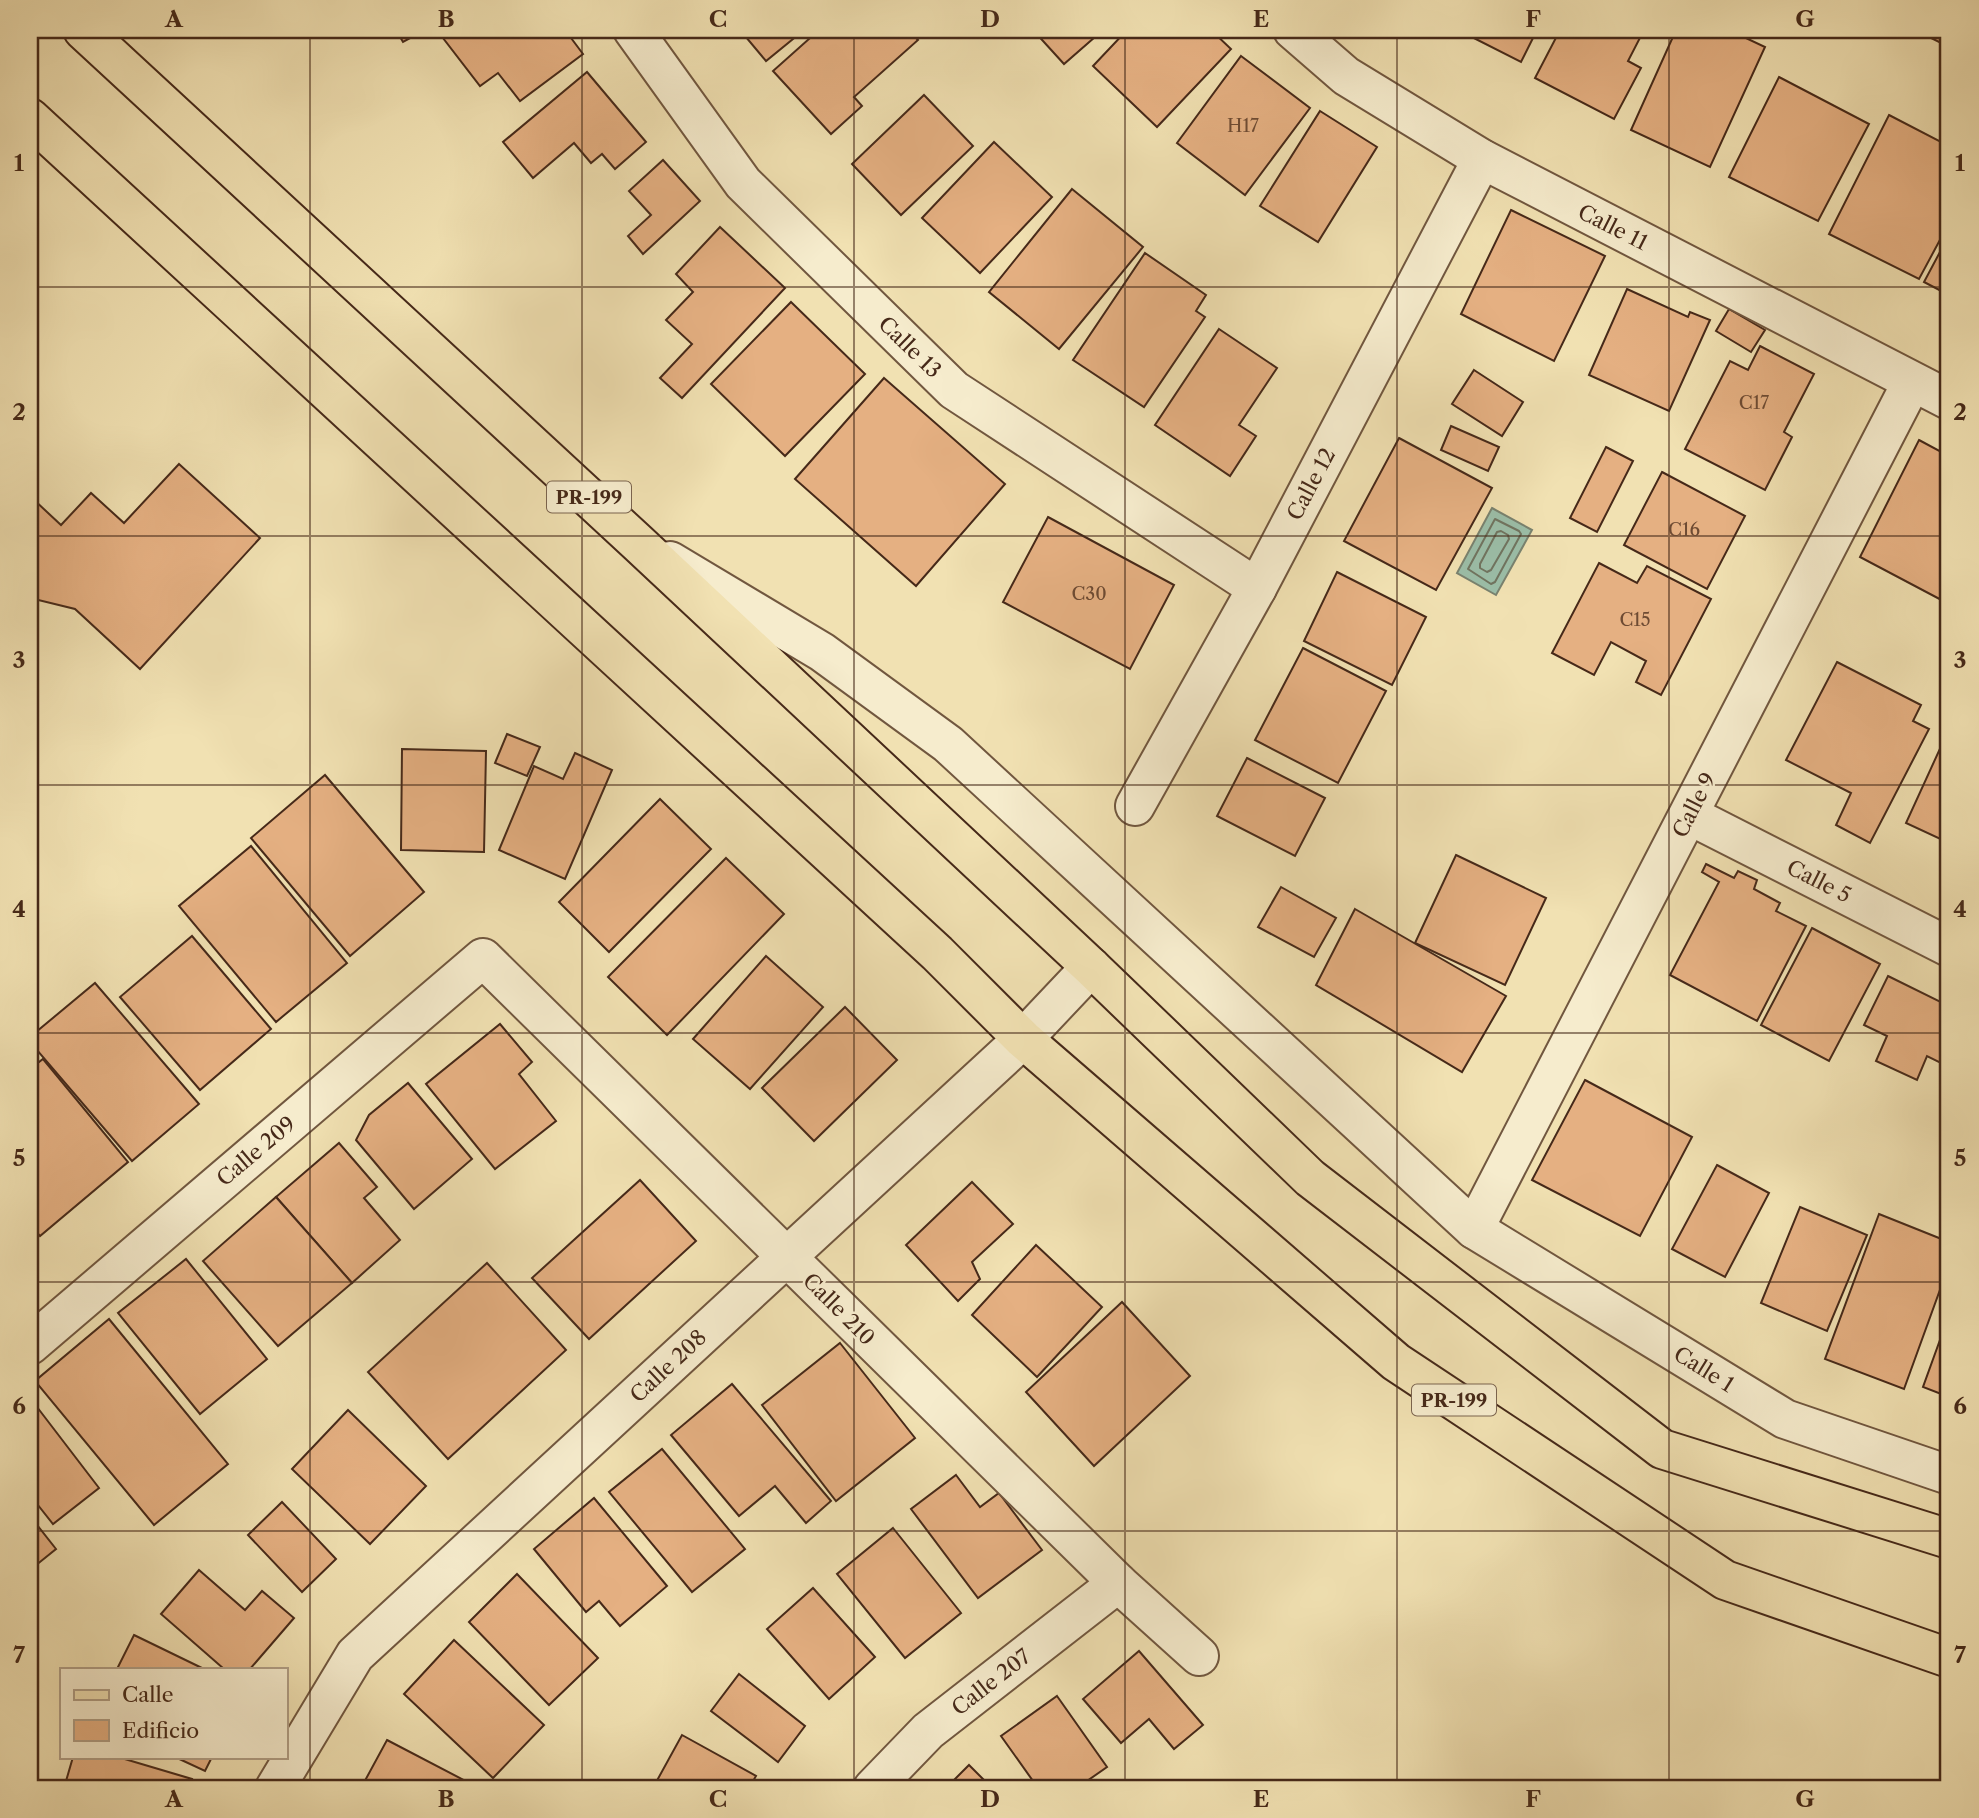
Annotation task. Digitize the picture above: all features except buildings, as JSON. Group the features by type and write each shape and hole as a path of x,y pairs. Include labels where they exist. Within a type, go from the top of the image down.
{"main road":[{"name":"PR-199","path":"83,30 638,543 1091,967 1310,1178 1662,1449 1949,1539"},
{"name":"PR-199","path":"30,117 937,953 1023,1039 1396,1362 1725,1580 1949,1658"}],"street":[{"name":"Calle 13","path":"633,30 743,183 954,390 1257,588"},
{"name":"Calle 11","path":"1293,30 1346,76 1482,159 1949,400"},
{"name":"Calle 12","path":"1135,806 1257,588 1482,159"},
{"name":"Calle 9","path":"1474,1229 1912,382"},
{"name":"Calle 1","path":"638,543 822,652 948,744 1474,1229 1785,1419 1949,1475"},
{"name":"Calle 5","path":"1689,815 1949,947"},
{"name":"Calle 210","path":"483,958 1118,1583 1199,1656"},
{"name":"Calle 209","path":"30,1345 483,958"},
{"name":"Calle 208","path":"275,1788 355,1655 1023,1039 1091,967"},
{"name":"Calle 207","path":"873,1788 928,1731 1118,1583"}],"water":[{"path":"1492,508 1532,530 1496,595 1457,573"}]}
